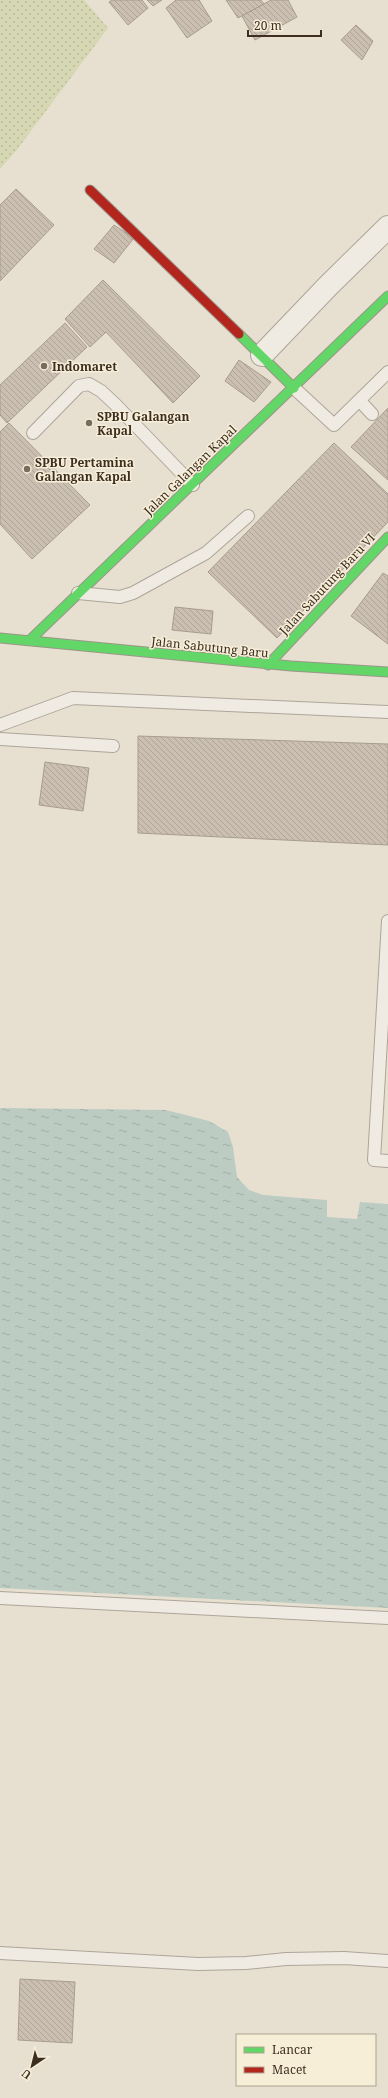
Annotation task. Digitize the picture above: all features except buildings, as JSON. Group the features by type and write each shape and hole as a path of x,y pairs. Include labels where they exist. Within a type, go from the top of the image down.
{"street":[{"path":"90,190 262,355 294,388"},
{"path":"262,355 328,286 388,227"},
{"name":"Jalan Galangan Kapal","path":"30,640 294,388 388,296"},
{"name":"Jalan Sabutung Baru VI","path":"268,665 388,537"},
{"path":"0,638 30,640"},
{"name":"Jalan Sabutung Baru","path":"30,640 268,665 388,672"}],"lane":[{"path":"294,388 334,426 388,372"},
{"path":"33,433 79,386 89,384 101,391 116,405 193,484"},
{"path":"360,401 372,414"},
{"path":"78,593 120,597 133,593 206,553 248,516"},
{"path":"0,725 73,698 388,712"},
{"path":"0,739 113,746"},
{"path":"388,921 374,1160 388,1161"},
{"path":"0,1598 388,1618"},
{"path":"0,1953 198,1964 246,1963 286,1959 344,1958 388,1961"}],"green space":[{"path":"0,0 84,0 108,28 16,151 0,169"}],"water":[{"path":"0,1108 166,1110 209,1121 228,1132 233,1147 237,1177 249,1190 263,1195 327,1200 327,1217 357,1219 360,1202 388,1204 388,1608 0,1588"}],"traffic: fast":[{"path":"30,640 388,296"},
{"path":"239,334 294,388"},
{"path":"268,665 388,537"},
{"path":"0,638 291,666 388,672"}],"traffic: jam":[{"path":"90,190 239,334"}],"place":[{"name":"Indomaret","path":"44,366"},
{"name":"SPBU Galangan Kapal","path":"89,423"},
{"name":"SPBU Pertamina Galangan Kapal","path":"27,469"}]}
